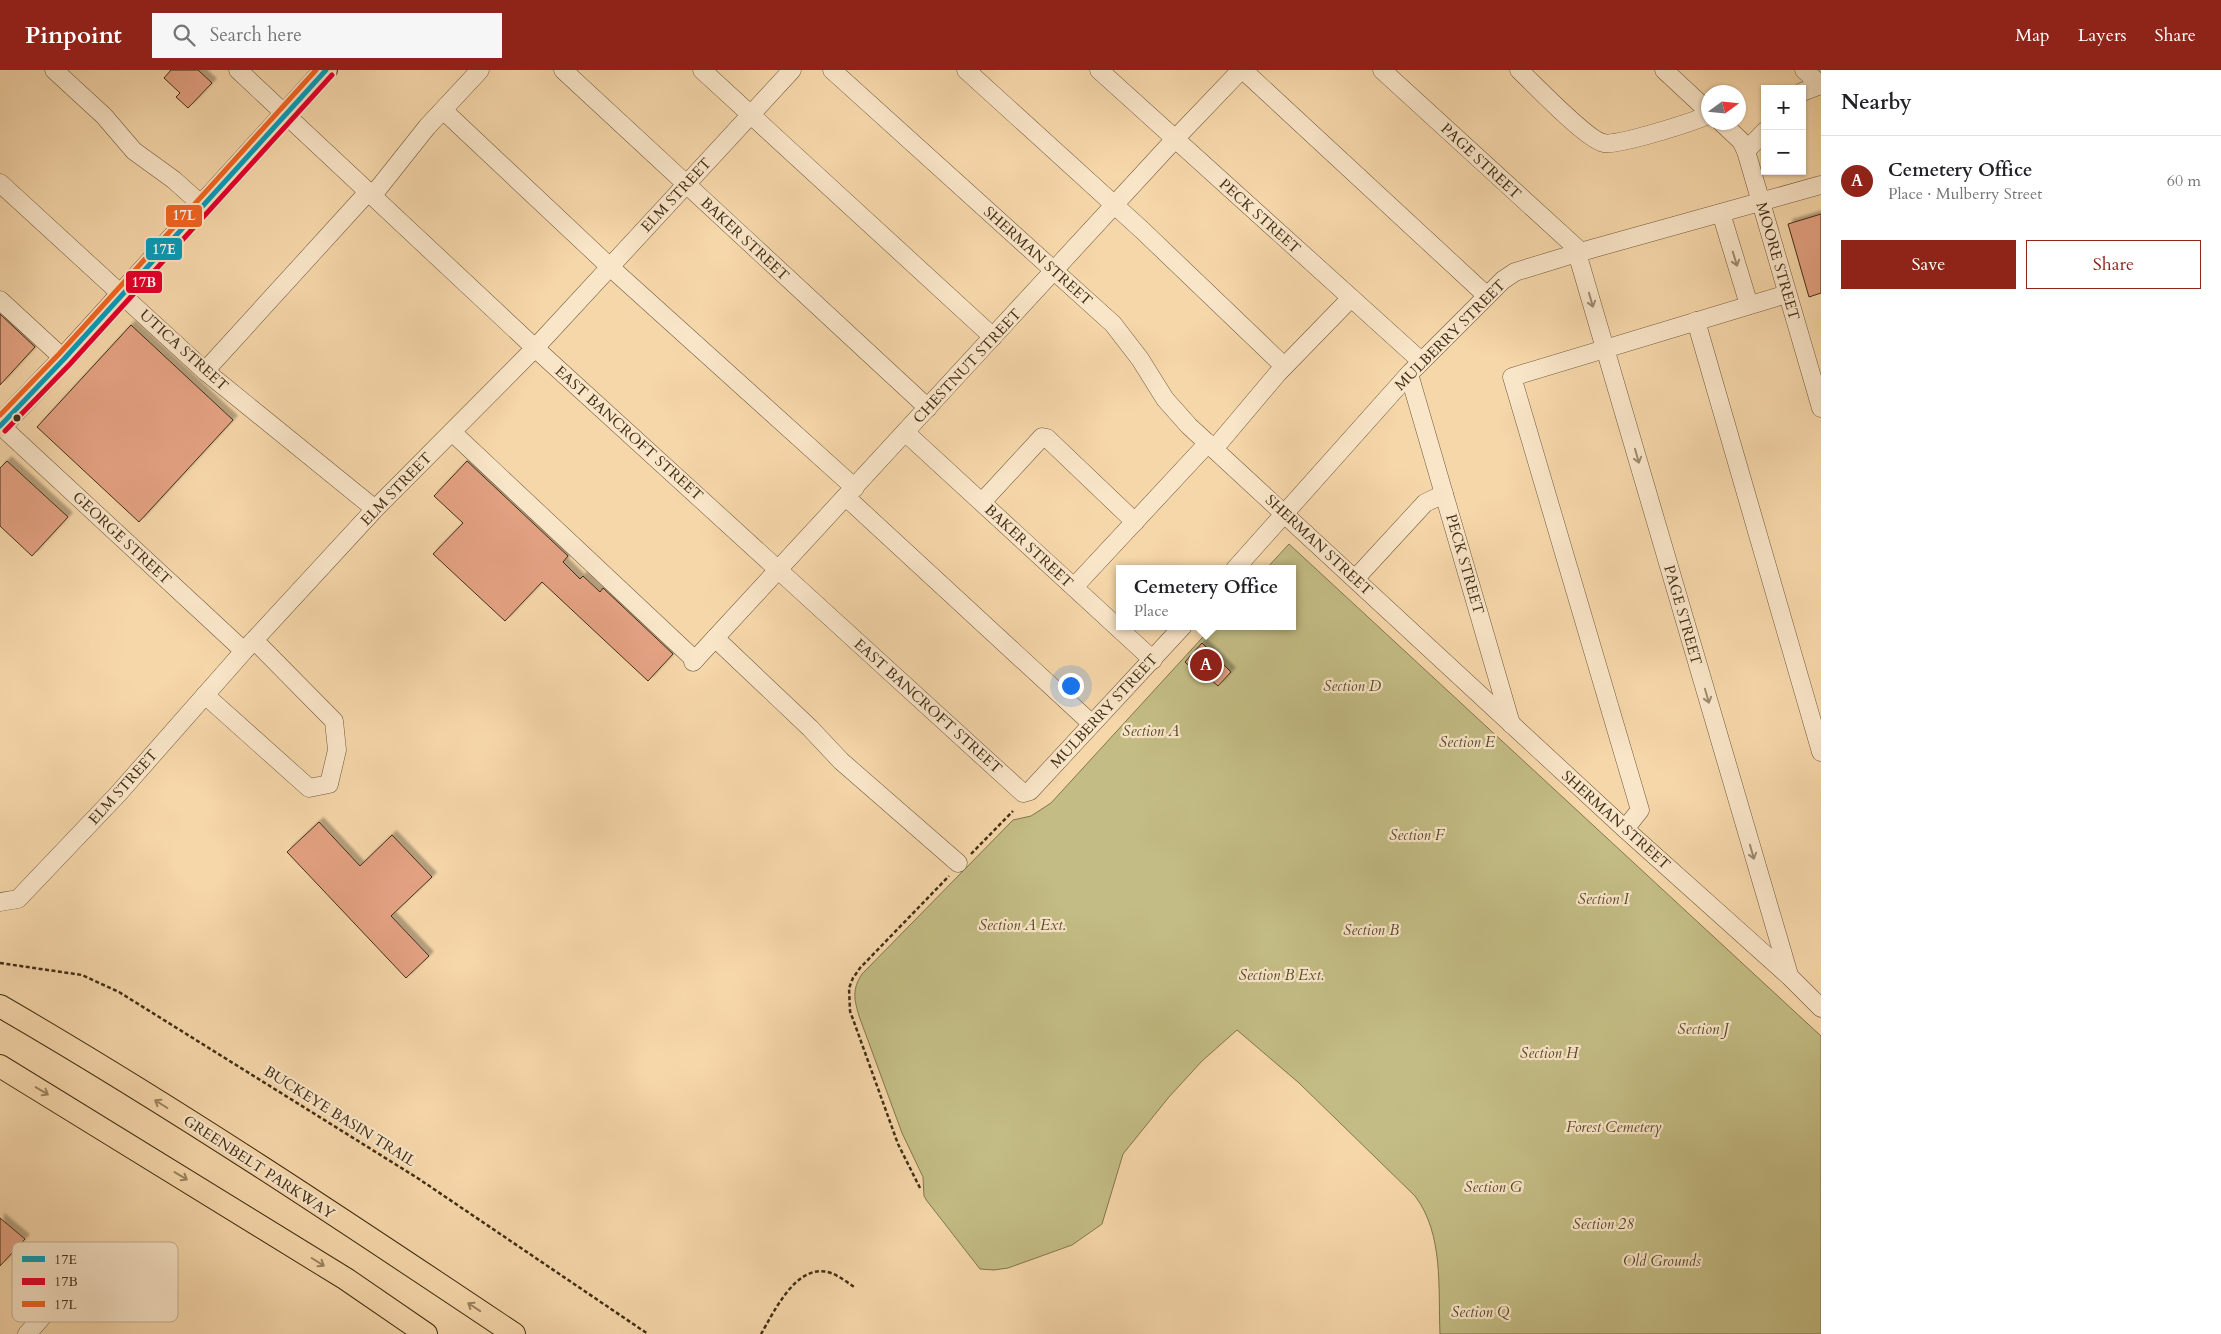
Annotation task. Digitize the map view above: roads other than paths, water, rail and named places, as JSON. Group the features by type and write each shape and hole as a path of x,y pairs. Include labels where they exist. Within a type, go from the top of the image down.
{"main road":[{"path":"0,425 64,359 326,70"},
{"name":"GREENBELT PARKWAY","path":"1,1007 190,1122 381,1245 514,1334"},
{"path":"0,1066 338,1274 426,1334"}],"street":[{"path":"54,70 104,116 134,151 174,180 203,206"},
{"name":"EAST BANCROFT STREET","path":"238,70 534,348 1023,793"},
{"path":"205,371 371,193 480,70"},
{"name":"BAKER STREET","path":"563,70 928,408"},
{"path":"702,70 993,337"},
{"name":"ELM STREET","path":"0,902 18,899 118,794 249,645 375,509 534,348 792,70"},
{"name":"SHERMAN STREET","path":"832,70 1113,324 1140,359 1165,399 1211,446 1625,829 1817,999"},
{"path":"966,70 1114,205 1284,366"},
{"name":"PECK STREET","path":"1099,70 1350,298 1415,368 1444,494 1512,725"},
{"path":"1242,70 1486,295"},
{"name":"CHESTNUT STREET","path":"452,432 694,661 780,570 1175,139 1242,70"},
{"name":"PAGE STREET","path":"1382,70 1579,253 1605,349 1789,976"},
{"path":"1519,70 1585,132 1604,144 1683,124 1701,116"},
{"path":"1664,70 1701,106"},
{"path":"1804,70 1821,85 1806,91"},
{"path":"443,110 850,492 1092,724"},
{"name":"MOORE STREET","path":"1729,130 1741,141 1746,152 1821,408"},
{"path":"1746,152 1761,135"},
{"name":"UTICA STREET","path":"0,183 205,371 375,509"},
{"name":"MULBERRY STREET","path":"1239,565 1415,368 1486,295 1515,272 1821,185"},
{"path":"1720,213 1749,305"},
{"path":"1625,829 1640,810 1512,377 1787,294"},
{"path":"1074,587 1135,522 1211,446 1284,366 1350,298"},
{"path":"0,300 64,359"},
{"path":"1696,321 1821,752"},
{"name":"GEORGE STREET","path":"0,425 334,720 337,750 329,784 309,788 205,695"},
{"name":"BAKER STREET","path":"906,432 1116,626"},
{"path":"982,502 1042,437 1047,438 1135,522"},
{"path":"1355,578 1425,504 1444,494"},
{"name":"BAKER STREET","path":"1121,630 1153,660"},
{"name":"MULBERRY STREET","path":"1023,793 1030,791 1179,630"},
{"path":"715,638 810,728 841,761 959,864"},
{"path":"27,1334 38,1322"}],"place":[{"name":"Cemetery Office","path":"1206,665"}],"park label":[{"name":"Section D","path":"1352,686"},
{"name":"Section A","path":"1151,731"},
{"name":"Section E","path":"1467,742"},
{"name":"Section F","path":"1417,835"},
{"name":"Section I","path":"1603,899"},
{"name":"Section A Ext.","path":"1022,925"},
{"name":"Section B","path":"1371,930"},
{"name":"Section B Ext.","path":"1281,975"},
{"name":"Section J","path":"1703,1029"},
{"name":"Section H","path":"1549,1053"},
{"name":"Forest Cemetery","path":"1614,1127"},
{"name":"Section G","path":"1493,1187"},
{"name":"Section 28","path":"1603,1224"},
{"name":"Old Grounds","path":"1662,1261"},
{"name":"Section Q","path":"1480,1312"}]}
